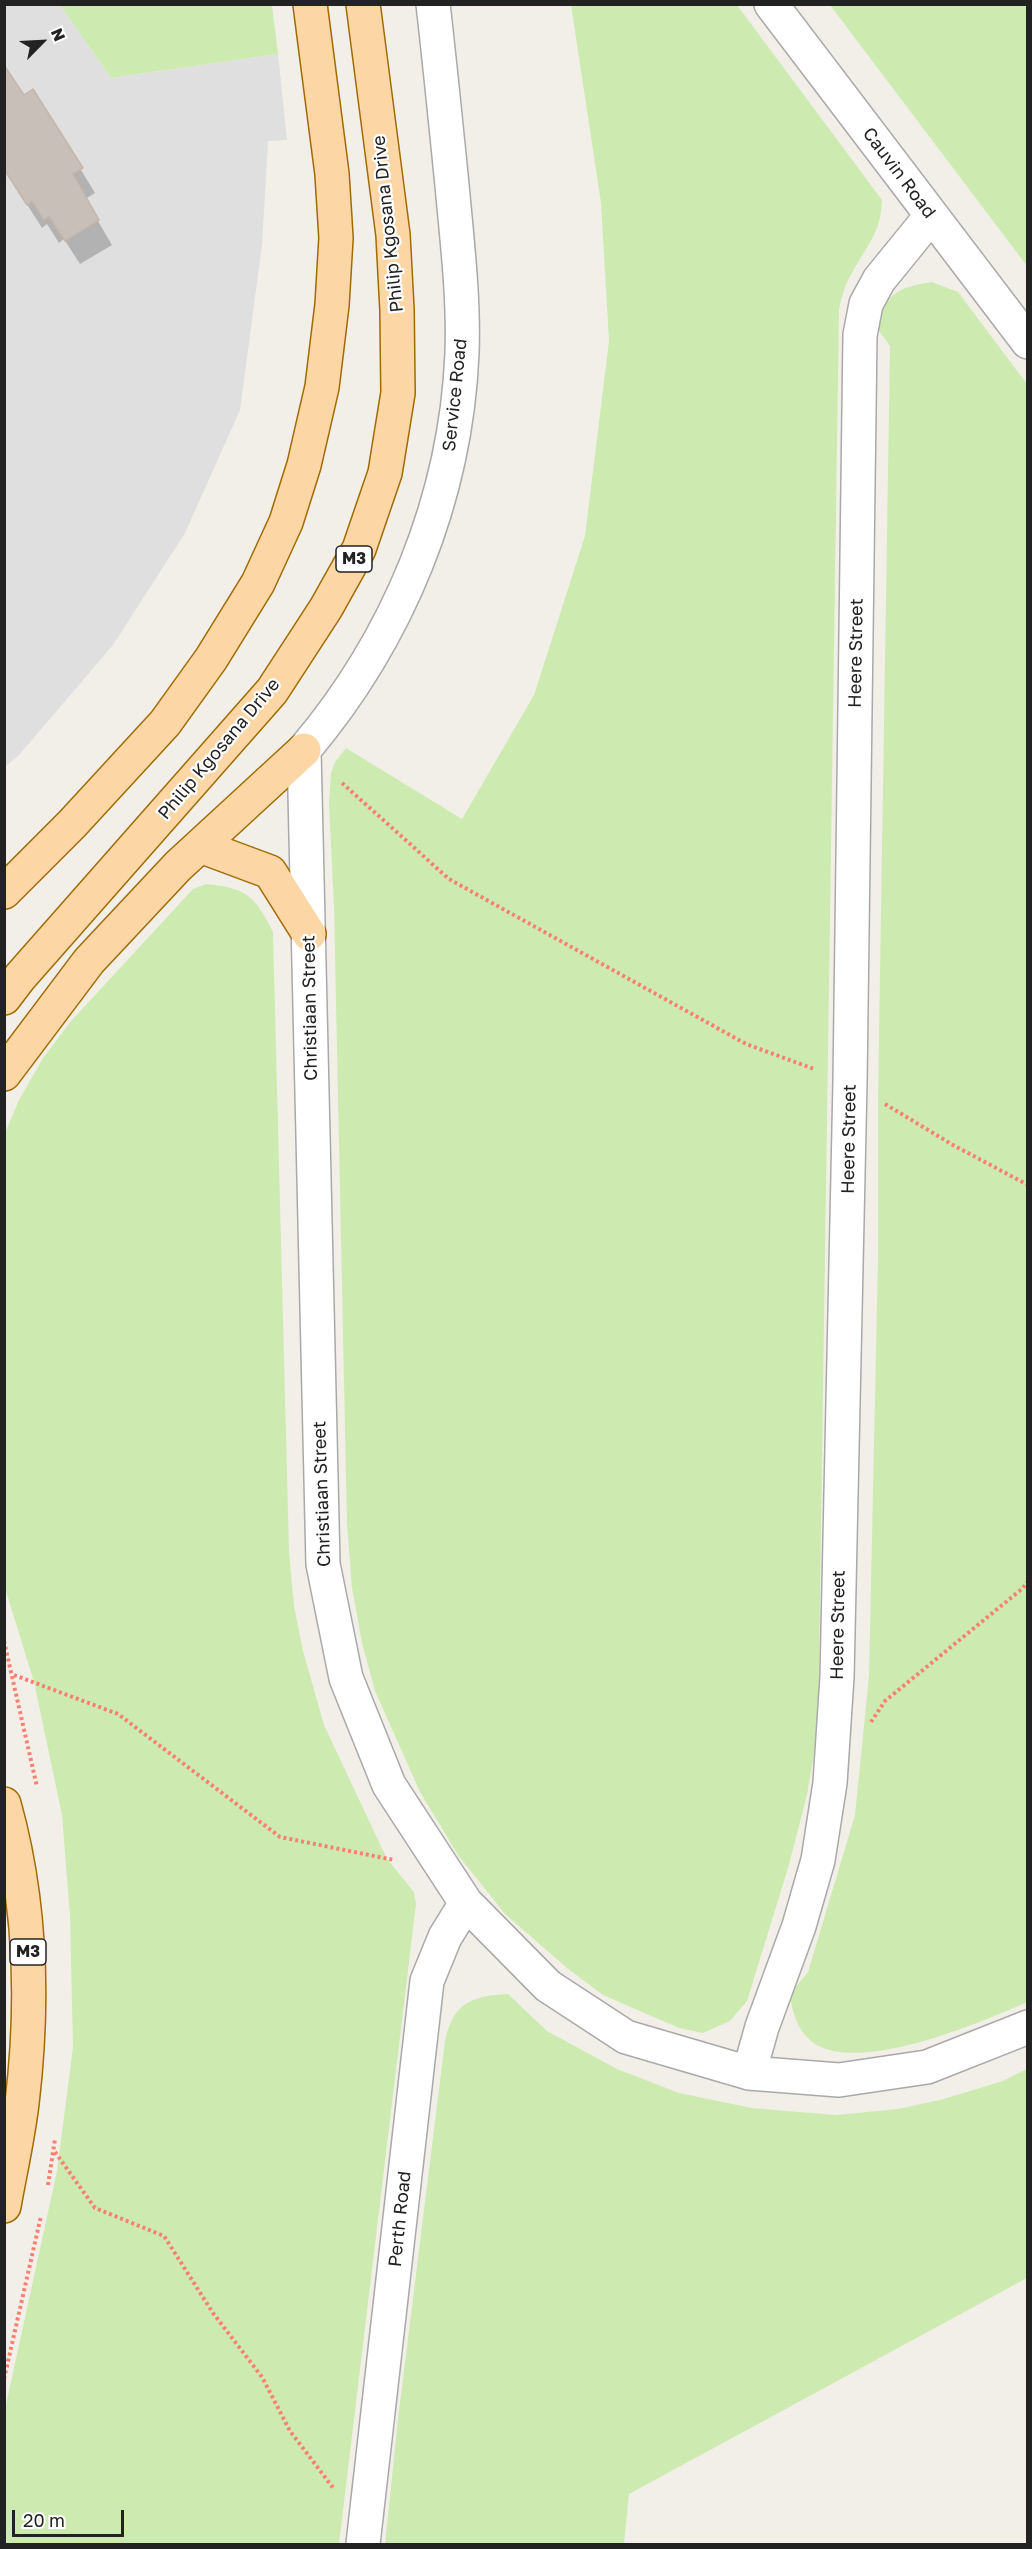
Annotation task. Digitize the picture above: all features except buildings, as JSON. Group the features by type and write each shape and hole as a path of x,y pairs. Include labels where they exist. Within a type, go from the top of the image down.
{"main road":[{"path":"4,892 72,824 165,723 211,659 258,583 285,522 304,465 322,387 332,305 336,238 330,158 310,4"},
{"name":"Philip Kgosana Drive","path":"4,998 272,691 326,608 359,549 385,473 398,393 398,310 393,235 363,4"},
{"path":"4,1074 89,961 178,866 304,750"},
{"path":"200,846 270,872 309,934"},
{"name":"M3","path":"4,1804 15,1842 30,1968 22,2102 4,2206"}],"street":[{"name":"Service Road","path":"304,750 327,723 365,668 395,613 435,514 447,472 457,412 462,353 462,295 433,4"},
{"name":"Cauvin Road","path":"771,4 1028,342"},
{"name":"Heere Street","path":"749,2073 762,2027 799,1926 818,1860 831,1783 837,1677 850,1082 860,334 866,303 879,280 931,216"},
{"name":"Christiaan Street","path":"304,750 323,1564 346,1678 389,1785 466,1903 548,1986 626,2037 749,2073 839,2080 927,2067 1028,2027"},
{"name":"Perth Road","path":"363,2544 427,1981 445,1937 466,1903"}],"path":[{"path":"304,750 449,879 746,1044 850,1082 953,1145 1028,1185"},
{"path":"870,1724 885,1701 1023,1588 1028,1581"},
{"path":"14,1674 118,1714 280,1836 399,1861"},
{"path":"55,2151 95,2208 164,2236 213,2313 262,2377 290,2431 338,2495 367,2512"}],"shaded area":[{"path":"5,5 60,5 111,78 278,54 287,140 268,141 262,245 240,410 185,533 113,645 19,755 5,767"}],"green space":[{"path":"60,5 272,5 278,54 111,78"},
{"path":"571,5 737,5 882,200 876,230 847,281 839,309 818,1730 807,1795 788,1868 747,2001 730,2021 703,2033 679,2028 603,1995 567,1968 505,1914 458,1855 420,1792 375,1691 362,1643 352,1588 347,1524 334,907 329,804 331,773 335,762 346,748 462,819 534,695 585,536 609,341 601,203"},
{"path":"830,5 1027,5 1027,266"},
{"path":"932,282 958,292 1027,384 1027,2002 925,2041 868,2052 842,2052 821,2047 802,2032 795,2017 790,1994 808,1972 855,1815 869,1676 878,1257 878,1099 890,346 877,328 880,316 889,299 911,286"},
{"path":"206,884 231,888 248,896 261,910 273,932 289,1551 294,1606 303,1651 324,1725 387,1859 414,1892 416,1904 339,2544 5,2544 5,2409 57,2171 73,2047 70,1916 62,1815 34,1682 5,1588 5,1133 19,1100 43,1058 71,1021 193,889"},
{"path":"508,1994 547,2031 617,2069 679,2093 752,2108 836,2115 898,2109 940,2100 1003,2081 1027,2069 1027,2278 629,2494 624,2544 385,2544 398,2419 445,2041 453,2018 466,2004 484,1997"}]}
